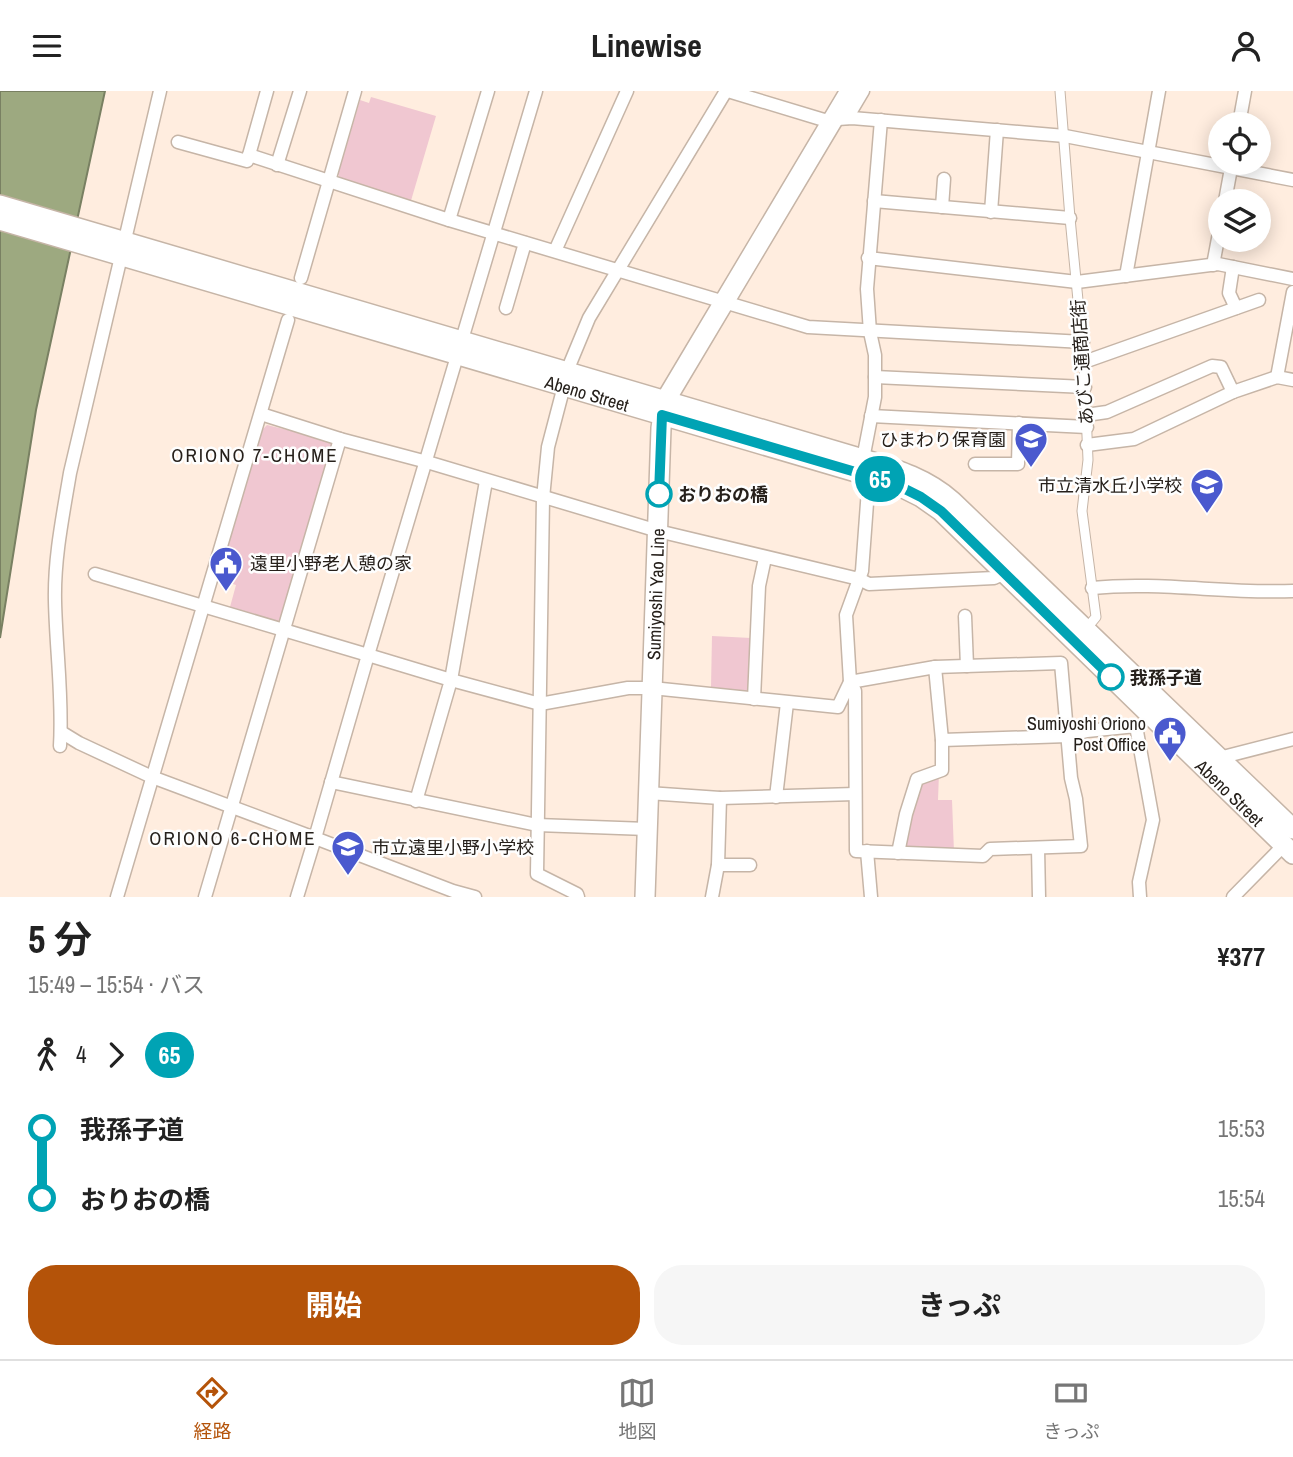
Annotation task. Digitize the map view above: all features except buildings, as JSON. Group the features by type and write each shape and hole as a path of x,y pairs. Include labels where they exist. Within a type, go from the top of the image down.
{"main road":[{"name":"Sumiyoshi Yao Line","path":"645,897 663,408 850,91"},
{"path":"0,205 115,247"},
{"path":"0,220 115,247"},
{"name":"Abeno Street","path":"115,247 866,467 917,477 940,491 1080,635 1142,720 1290,843"},
{"name":"Abeno Street","path":"866,467 931,503 1005,573 1080,635 1219,758 1290,843"}],"street":[{"path":"60,746 56,567 70,473 115,247 160,91"},
{"path":"178,142 247,161 267,91"},
{"path":"277,165 300,91"},
{"path":"301,278 355,91"},
{"path":"449,220 488,91"},
{"path":"297,897 536,91"},
{"path":"555,251 627,91"},
{"path":"578,897 577,894 537,874 543,498 548,447 566,379 589,317 727,91 834,119 881,120 1065,136 1208,161"},
{"path":"834,119 840,91"},
{"path":"834,119 863,91"},
{"name":"あびこ通商店街","path":"1060,91 1083,342 1088,460 1082,512 1096,617 1080,635"},
{"path":"1126,276 1159,91"},
{"path":"1241,112 1245,91"},
{"path":"850,682 935,667 1061,663 1081,846 990,849 983,856 856,851 855,691 850,682 846,615 862,571 866,467 875,397 875,355 870,332 867,289 881,120"},
{"path":"991,212 997,130"},
{"path":"249,155 449,220 808,327 1083,342"},
{"path":"1271,175 1293,180"},
{"path":"942,207 944,180"},
{"path":"874,201 1070,218"},
{"path":"506,308 525,243"},
{"path":"1213,265 1215,252"},
{"path":"868,258 1077,282 1213,265 1293,279"},
{"path":"1233,267 1229,293 1236,308"},
{"path":"1276,377 1293,292"},
{"path":"1084,362 1259,300"},
{"path":"117,897 288,320"},
{"path":"871,417 1019,423 1086,421 1212,366 1221,367 1233,392"},
{"path":"875,377 1085,387"},
{"path":"1087,445 1134,439 1233,392 1276,377 1293,380"},
{"path":"261,414 658,531 859,579 869,584 994,577 1005,573"},
{"path":"975,464 1017,464 1019,423"},
{"path":"205,897 340,439"},
{"path":"416,801 451,680 486,481"},
{"path":"754,699 759,586 765,558"},
{"path":"95,574 540,705 628,688 652,688 838,707 850,682"},
{"path":"1092,588 1129,584 1241,591 1293,591"},
{"path":"965,616 967,666"},
{"path":"898,853 917,779 942,770 935,667"},
{"path":"776,797 787,703"},
{"path":"942,740 1068,736 1142,720 1153,820 1139,882 1140,897"},
{"path":"61,732 152,777 315,838 453,894 475,897"},
{"path":"1219,758 1293,739"},
{"path":"331,782 537,825 646,829"},
{"path":"648,793 720,798 855,794"},
{"path":"712,897 718,865 720,798"},
{"path":"1233,897 1290,843"},
{"path":"1038,848 1039,897"},
{"path":"867,851 871,897"},
{"path":"718,865 750,865"}],"shaded area":[{"path":"0,91 105,91 36,410 0,638"},
{"path":"371,97 436,116 410,204 343,184 338,174 360,100 369,103"},
{"path":"267,425 329,440 332,446 281,619 276,622 230,607 236,585 217,579 262,430"},
{"path":"712,636 751,638 750,688 745,693 711,687"},
{"path":"939,773 938,800 952,800 954,852 902,852 917,785"}],"bus line":[{"name":"65","path":"659,494 662,415 893,483 941,511 1111,677"}],"place":[{"name":"ひまわり保育園","path":"1031,469"},
{"name":"おりおの橋","path":"659,494"},
{"name":"市立清水丘小学校","path":"1207,515"},
{"name":"遠里小野老人憩の家","path":"226,593"},
{"name":"我孫子道","path":"1111,677"},
{"name":"Sumiyoshi Oriono Post Office","path":"1170,763"},
{"name":"市立遠里小野小学校","path":"348,877"}],"district":[{"name":"ORIONO 7-CHOME","path":"255,455"},
{"name":"ORIONO 6-CHOME","path":"233,838"}]}
